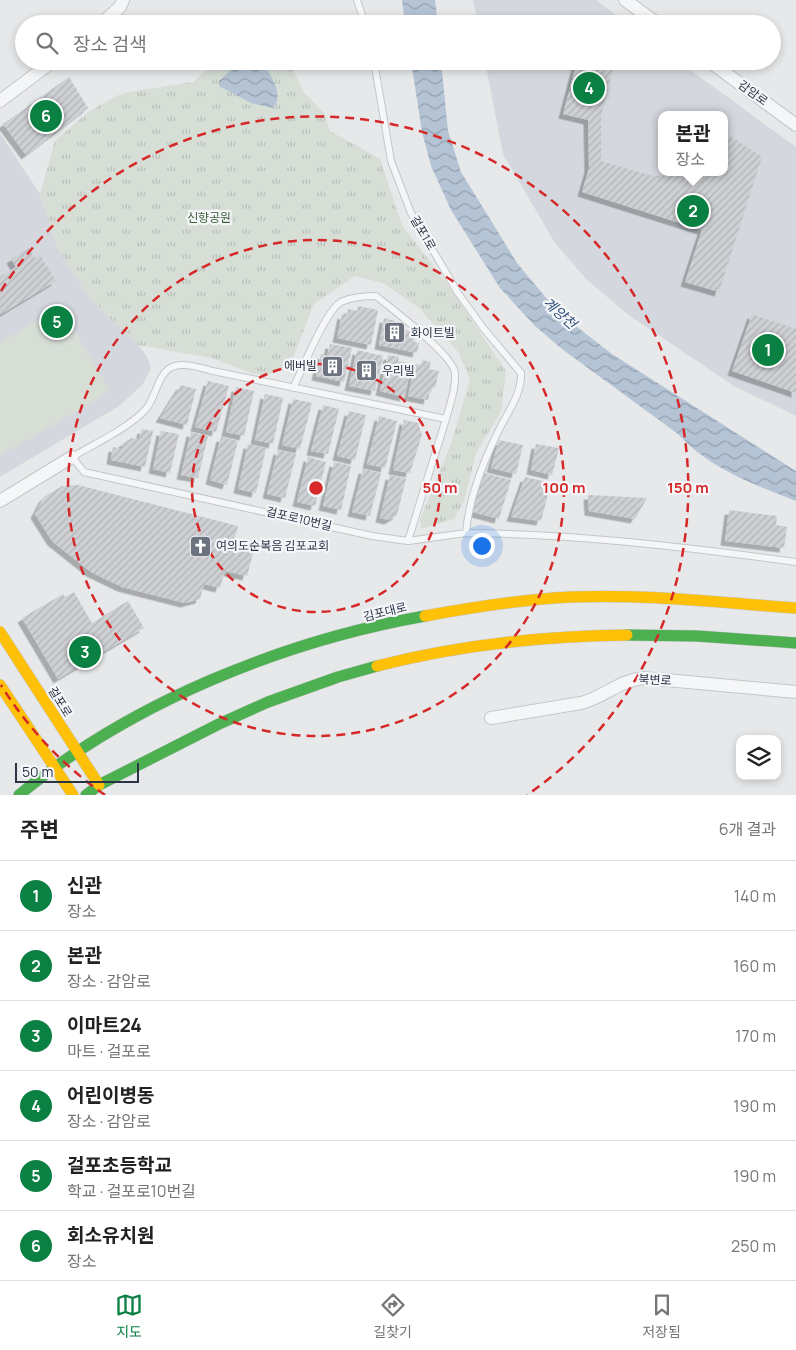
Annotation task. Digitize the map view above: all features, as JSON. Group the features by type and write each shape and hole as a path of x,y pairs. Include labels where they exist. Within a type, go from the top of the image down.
{"main road":[{"name":"김포대로","path":"19,795 75,751 147,710 252,664 330,640 407,620 541,599 629,596 796,608"},
{"name":"걸포로","path":"0,632 75,751 99,785"},
{"path":"86,795 99,785 221,723 293,692 391,663 466,648 555,637 665,634 796,642"},
{"path":"0,685 73,795"}],"street":[{"path":"111,15 120,7 123,0"},
{"path":"625,0 646,15"},
{"path":"0,101 40,70"},
{"name":"감암로","path":"721,70 796,125"},
{"path":"0,501 72,457"},
{"name":"북변로","path":"491,718 581,704 592,700 620,683 644,678 796,692"}],"lane":[{"path":"357,0 362,15"},
{"name":"걸포1로","path":"376,70 391,161 411,213 458,293 484,329 518,368 521,382 469,504 466,533"},
{"path":"293,388 326,320 339,303 357,296 376,296 416,328 446,358 455,371 454,387 408,541"},
{"path":"72,457 136,419 154,398 164,374 173,366 184,366 446,419"},
{"name":"걸포로10번길","path":"72,457 84,472 372,536 408,541 466,533"},
{"path":"466,533 565,536 638,542 796,562"}],"shaded area":[{"path":"473,0 596,0 616,15 476,15"},
{"path":"487,70 690,70 796,147 796,416 734,386 630,316 587,280 555,243 503,154"},
{"path":"0,133 40,194 58,249 90,298 138,345 147,356 151,368 143,384 119,406 0,477"}],"green space":[{"name":"신향공원","path":"207,70 293,70 304,92 324,113 330,131 380,159 402,225 448,285 506,371 501,412 476,453 464,501 454,519 421,529 420,520 451,444 470,380 459,353 418,307 383,283 355,276 314,304 291,363 276,372 266,375 254,374 212,358 138,345 90,298 58,249 40,194 55,141 87,113 116,96 129,92 193,82"},
{"path":"61,307 110,391 0,456 0,342"}],"water":[{"path":"402,0 435,0 437,15 404,15"},
{"path":"231,70 268,70 277,90 276,102 273,108 251,103 219,86 219,81"},
{"name":"계양천","path":"412,70 442,70 448,131 461,172 517,263 547,299 577,327 612,354 796,471 796,501 733,474 704,457 678,434 562,349 535,326 500,288 451,210 431,166 422,132"}],"building":[{"path":"575,70 613,70 601,117 601,161 659,178 660,176 728,176 728,135 762,157 719,292 685,282 702,230 582,192 589,168 588,120 563,114"},
{"path":"69,77 88,108 26,155 3,124"},
{"path":"29,248 35,258 40,255 56,281 0,315 0,277 16,267 11,259"},
{"path":"358,306 378,310 371,345 337,338 342,314 347,316 348,309 357,311"},
{"path":"752,314 796,329 796,393 732,371"},
{"name":"화이트빌","path":"384,318 402,325 401,329 410,331 409,336 415,337 414,342 419,343 417,353 379,345"},
{"name":"에버빌","path":"330,344 352,348 344,382 316,376 321,354 327,356"},
{"name":"우리빌","path":"357,350 383,356 375,391 349,386"},
{"path":"388,355 399,357 398,361 412,364 404,397 380,391"},
{"path":"422,360 431,362 429,369 439,371 435,388 431,387 428,400 408,396 415,364 421,365"},
{"path":"208,381 229,386 216,432 195,427"},
{"path":"181,385 196,389 187,425 160,418"},
{"path":"236,387 254,391 244,436 226,432"},
{"path":"265,394 283,398 273,444 255,440"},
{"path":"293,399 312,403 300,449 282,445"},
{"path":"323,405 339,409 328,454 311,451"},
{"path":"349,411 366,415 355,460 337,456"},
{"path":"379,416 397,421 385,468 367,464"},
{"path":"404,420 418,423 422,435 410,473 393,470"},
{"path":"142,429 153,431 145,467 111,460 113,447 122,449 123,443 132,438 139,439"},
{"path":"161,431 179,434 170,473 153,469"},
{"path":"191,432 208,436 198,478 181,475"},
{"path":"221,437 238,441 227,485 210,480"},
{"path":"499,440 523,445 516,474 491,468"},
{"path":"248,444 266,448 256,493 238,489"},
{"path":"536,444 559,448 552,475 531,470"},
{"path":"278,450 296,454 285,498 267,494"},
{"path":"308,457 326,462 315,506 297,502"},
{"path":"334,462 351,466 341,510 323,506"},
{"path":"363,469 381,473 370,516 352,512"},
{"path":"484,473 511,480 499,519 472,512"},
{"path":"390,475 406,479 397,515 389,520 380,518"},
{"path":"525,477 551,483 541,521 511,517"},
{"name":"여의도순복음 김포교회","path":"78,485 238,526 234,540 255,546 247,576 225,571 220,588 204,584 200,599 185,603 122,587 91,572 52,541 35,514 44,497 62,486"},
{"path":"588,495 647,498 635,519 589,511"},
{"path":"729,510 777,516 776,525 787,527 784,548 725,541"},
{"path":"74,592 92,623 128,601 144,628 58,679 22,618 63,594 65,597"}],"traffic: fast":[{"path":"19,795 62,762 109,732 210,680 263,659 317,642 371,627 425,616"},
{"path":"627,635 697,636 796,643"},
{"path":"86,795 99,785 219,724 268,702 338,677 377,666"}],"traffic: slow":[{"path":"425,616 498,604 600,596 796,608"},
{"path":"0,632 99,785"},
{"path":"377,666 439,652 501,643 564,637 627,635"},
{"path":"0,685 73,795"}],"place":[{"name":"어린이병동","path":"589,88"},
{"name":"회소유치원","path":"46,116"},
{"name":"본관","path":"693,211"},
{"name":"걸포초등학교","path":"57,322"},
{"name":"화이트빌","path":"395,333"},
{"name":"신관","path":"768,350"},
{"name":"에버빌","path":"333,366"},
{"name":"우리빌","path":"366,371"},
{"name":"여의도순복음 김포교회","path":"200,546"},
{"name":"이마트24","path":"85,652"}]}
